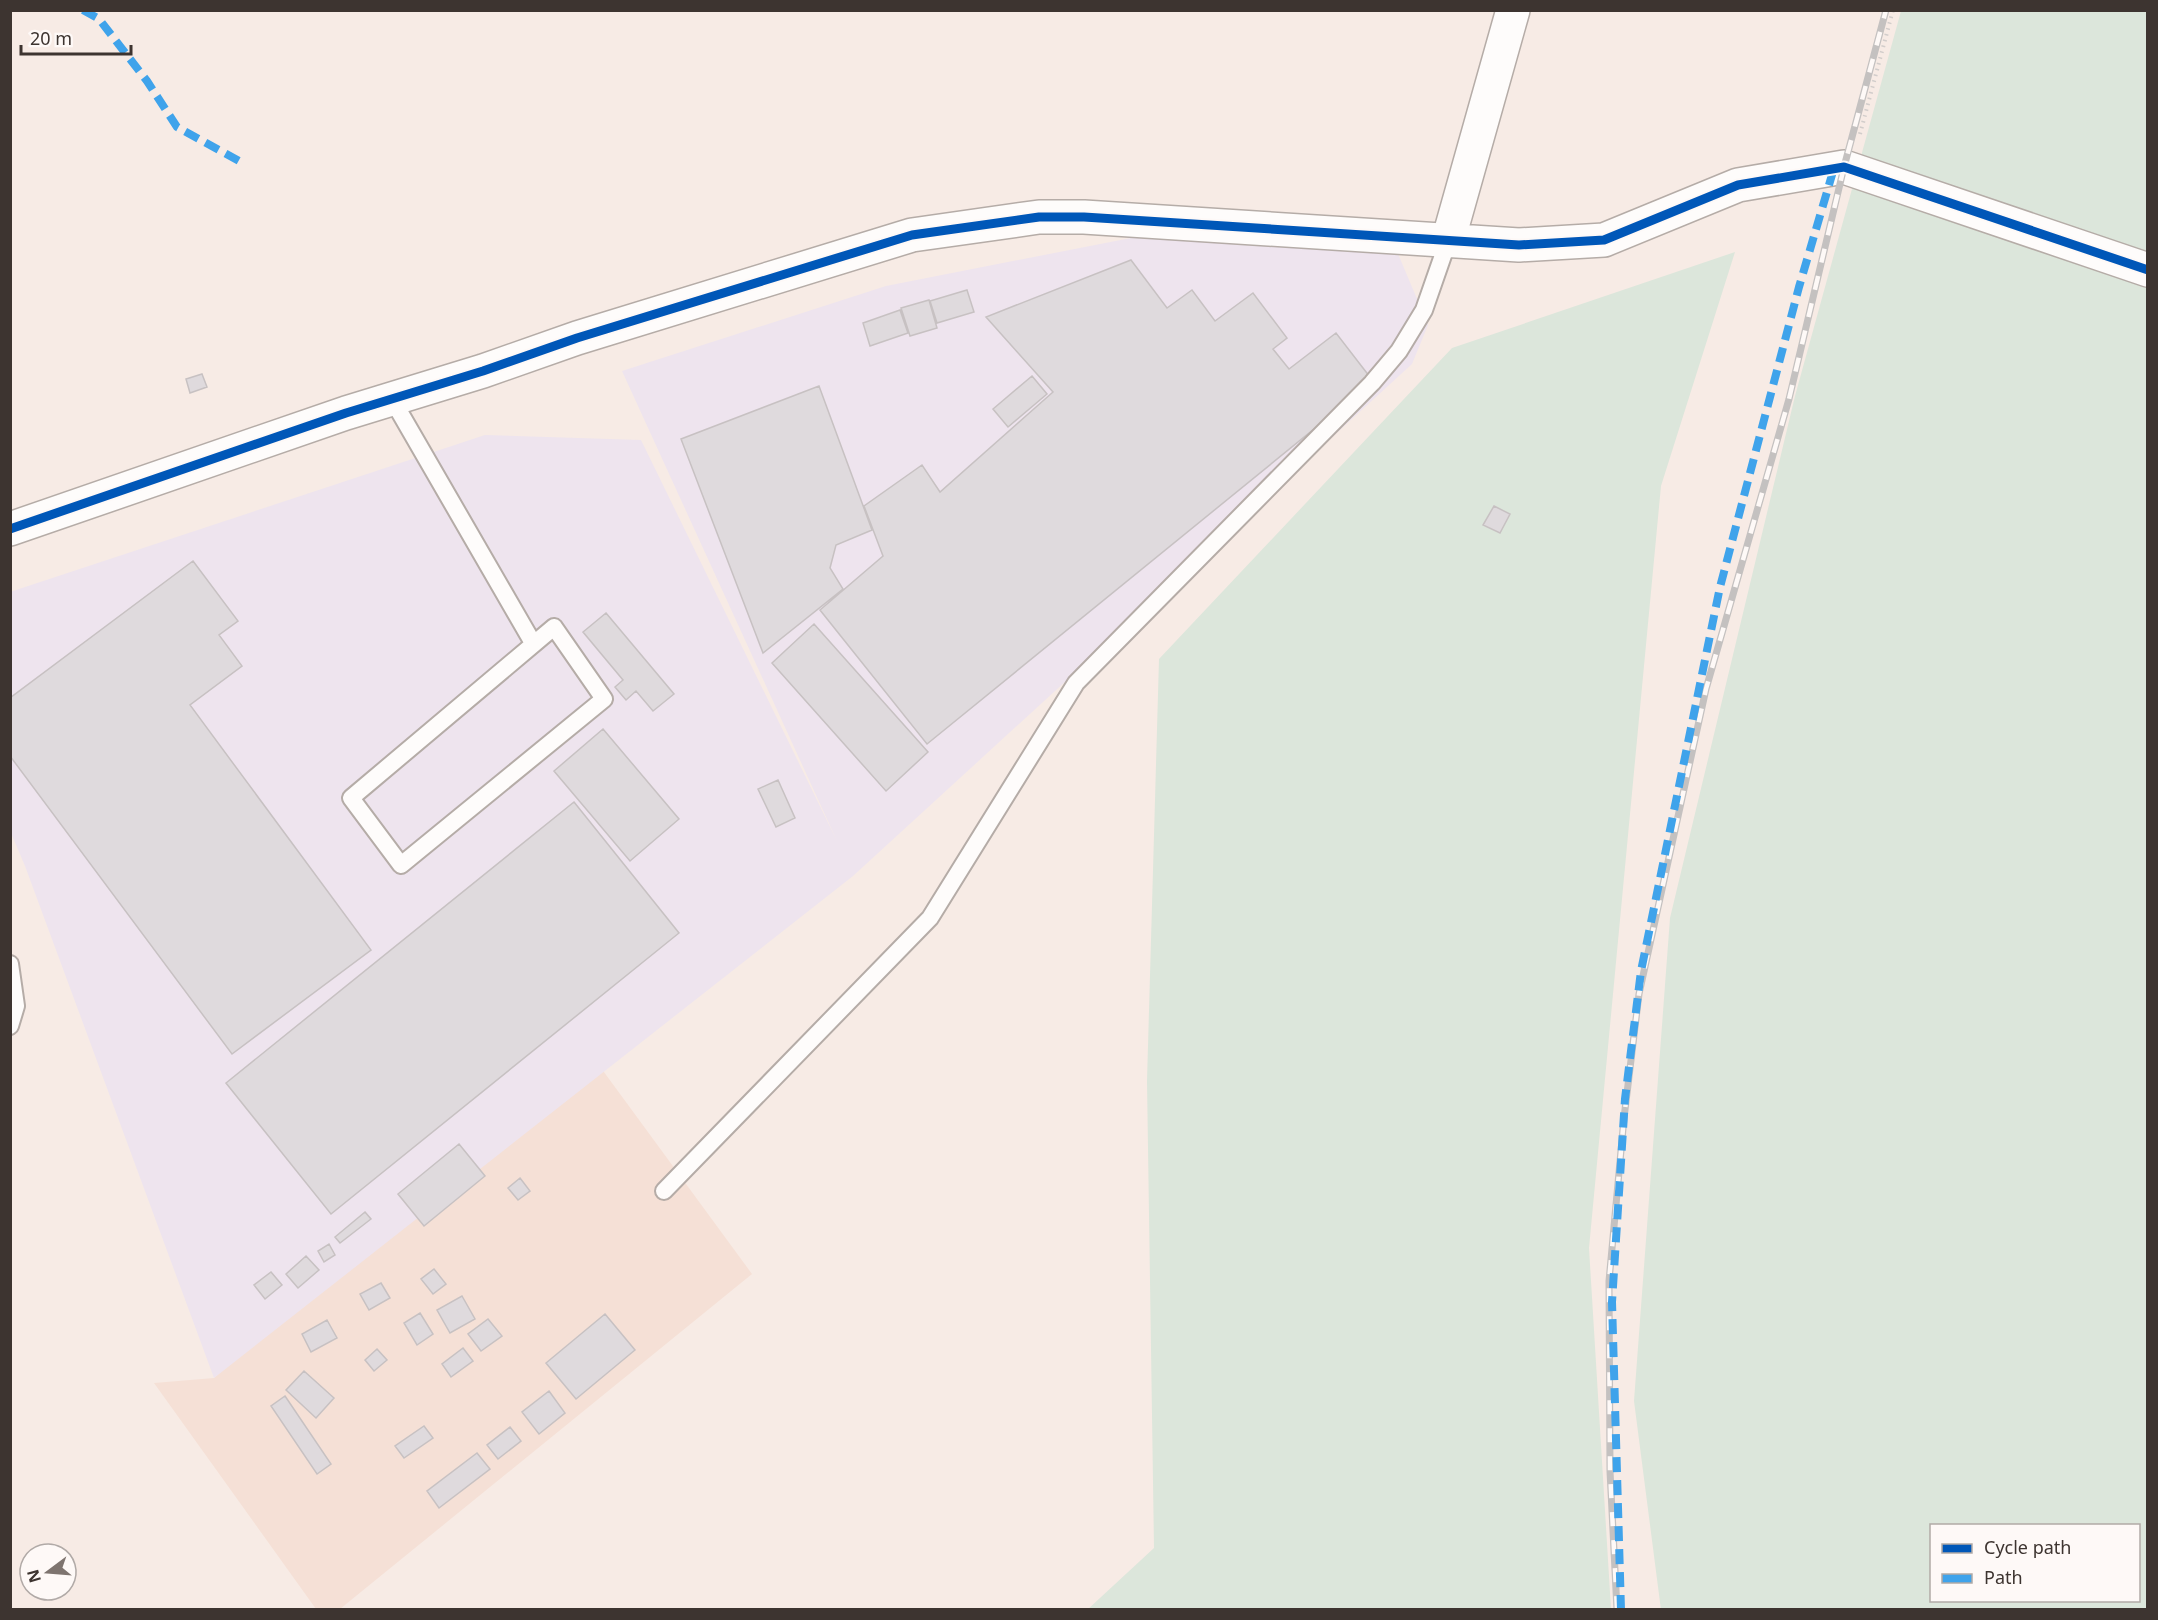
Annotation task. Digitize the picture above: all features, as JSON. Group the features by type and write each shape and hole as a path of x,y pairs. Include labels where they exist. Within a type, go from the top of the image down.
{"street":[{"path":"1448,241 1513,10"},
{"path":"10,529 346,412 577,338 912,236 1039,218 1084,217 1519,245 1604,240 1737,185 1844,167 2148,270"}],"lane":[{"path":"664,1191 930,918 1076,683 1372,383 1399,351 1424,310 1448,241"},
{"path":"392,399 533,642"},
{"path":"554,627 604,699 401,866 351,798 533,642 554,627"},
{"path":"10,964 16,1006 10,1026"}],"path":[{"path":"1834,168 1858,139 1893,10"}],"shaded area":[{"path":"1901,11 2147,11 2147,1609 1661,1610 1634,1401 1670,918 1795,396"},
{"path":"1141,236 1396,249 1428,325 1412,364 853,876 214,1378 11,833 10,592 485,435 641,440 837,841 622,371 886,286"},
{"path":"1735,252 1661,486 1589,1248 1611,1609 1087,1610 1154,1548 1147,1081 1159,659 1452,348"},
{"path":"590,1053 752,1274 340,1609 316,1609 154,1383 214,1378"}],"building":[{"path":"1131,260 1167,308 1192,290 1215,321 1253,293 1287,338 1273,349 1289,369 1336,333 1373,381 927,744 820,610 883,556 864,506 922,465 940,492 1053,392 986,317"},
{"path":"967,290 974,312 937,323 930,301"},
{"path":"929,300 937,328 910,336 901,308"},
{"path":"900,310 908,333 870,346 863,323"},
{"path":"202,374 207,387 190,393 186,379"},
{"path":"1032,376 1047,394 1008,427 993,409"},
{"path":"819,386 872,530 836,545 830,568 843,589 763,653 681,439"},
{"path":"1494,506 1510,514 1500,533 1483,525"},
{"path":"193,561 238,621 219,635 242,666 190,705 371,950 232,1054 10,756 10,698"},
{"path":"606,613 674,694 653,711 636,691 626,700 615,687 623,680 583,632"},
{"path":"814,624 928,752 886,791 772,663"},
{"path":"603,729 679,819 630,861 554,771"},
{"path":"778,780 795,818 776,827 758,789"},
{"path":"574,802 679,933 331,1214 226,1083"},
{"path":"459,1144 485,1176 424,1226 398,1194"},
{"path":"520,1178 530,1191 518,1200 508,1188"},
{"path":"365,1212 371,1219 340,1243 335,1237"},
{"path":"329,1244 335,1255 324,1262 318,1251"},
{"path":"306,1256 319,1270 298,1288 286,1274"},
{"path":"434,1269 446,1284 433,1294 421,1279"},
{"path":"271,1272 282,1285 265,1299 254,1285"},
{"path":"381,1283 390,1298 369,1310 360,1294"},
{"path":"462,1296 475,1319 450,1333 437,1310"},
{"path":"420,1313 433,1334 417,1345 404,1323"},
{"path":"605,1314 635,1350 576,1399 546,1363"},
{"path":"488,1319 502,1336 481,1351 468,1334"},
{"path":"327,1320 337,1338 311,1352 302,1334"},
{"path":"463,1348 473,1361 451,1377 442,1364"},
{"path":"377,1349 387,1360 374,1371 365,1360"},
{"path":"304,1371 334,1398 316,1418 286,1390"},
{"path":"549,1391 565,1413 539,1434 522,1412"},
{"path":"285,1396 331,1464 317,1474 271,1406"},
{"path":"424,1426 433,1438 404,1458 395,1446"},
{"path":"510,1427 521,1441 498,1459 487,1445"},
{"path":"477,1453 490,1469 439,1508 427,1491"}],"railway":[{"path":"1617,1610 1610,1471 1609,1281 1624,1118 1639,994 1706,689 1789,399 1844,167 1886,10"}],"marked path":[{"path":"83,10 99,19 147,81 177,127 239,161"},
{"path":"1621,1610 1612,1302 1625,1099 1641,971 1720,587 1799,287 1834,168"}],"cycle path":[{"path":"10,529 346,413 483,371 577,338 912,235 1039,217 1084,217 1519,245 1604,240 1738,185 1844,167 2148,270"}]}
